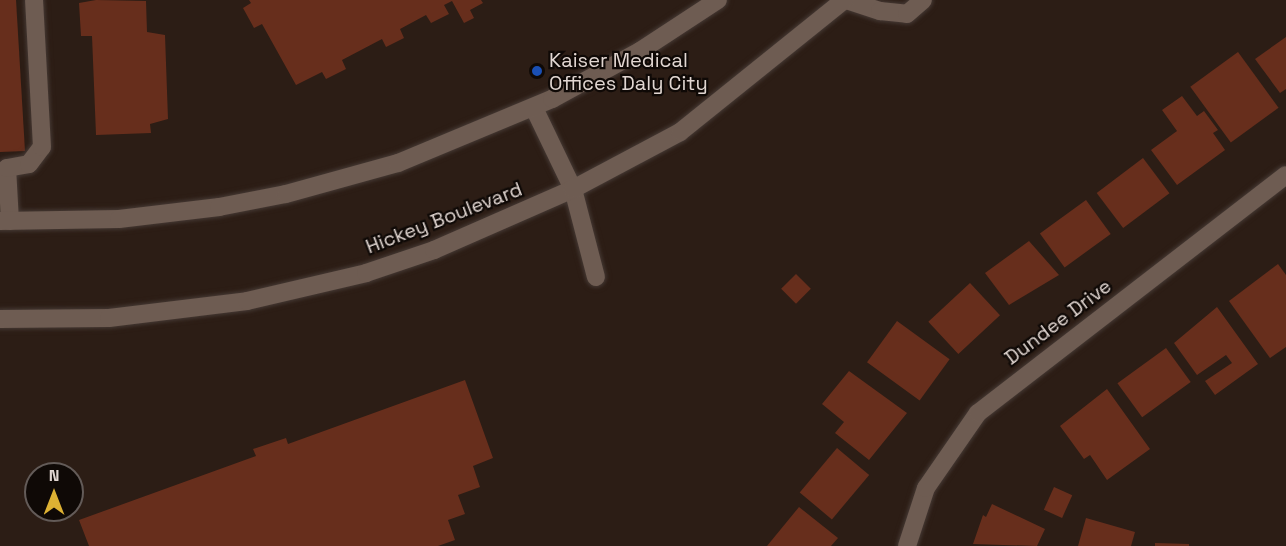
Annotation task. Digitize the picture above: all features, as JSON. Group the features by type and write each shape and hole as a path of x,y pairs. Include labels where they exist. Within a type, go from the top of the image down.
{"main road":[{"path":"34,0 42,147 29,164 4,168 5,221 119,219 286,194 398,163 534,108 640,51 718,0"},
{"path":"845,0 880,11 907,14 923,0"},
{"name":"Hickey Boulevard","path":"0,319 145,315 278,295 434,250 573,189 680,132 845,0"},
{"path":"534,108 573,189 596,277"},
{"name":"Dundee Drive","path":"907,546 926,488 978,413 1286,175"}],"building":[{"path":"0,0 16,0 25,151 0,152"},
{"path":"96,0 146,1 147,32 165,35 168,119 150,124 151,133 96,135 92,36 81,36 79,3"},
{"path":"249,0 481,0 483,3 470,10 474,18 464,23 452,1 444,5 449,14 431,23 426,15 400,29 404,38 386,47 382,39 342,60 346,69 326,79 322,72 296,85 262,24 254,28 243,8 251,3"},
{"path":"1286,37 1286,89 1280,93 1255,59"},
{"path":"1238,52 1279,108 1231,143 1190,87"},
{"path":"1182,96 1197,116 1204,111 1218,130 1213,133 1225,150 1177,185 1151,150 1177,131 1162,110"},
{"path":"1143,158 1169,193 1123,228 1097,193"},
{"path":"1086,200 1111,234 1065,267 1040,234"},
{"path":"1029,241 1059,275 1009,305 985,273"},
{"path":"1278,264 1286,275 1286,347 1270,358 1229,301"},
{"path":"796,274 811,289 796,304 781,289"},
{"path":"970,283 1000,315 958,354 928,322"},
{"path":"1217,307 1258,364 1215,395 1205,381 1232,363 1226,355 1197,375 1174,343"},
{"path":"897,321 950,359 920,400 867,362"},
{"path":"1166,348 1191,382 1142,417 1117,383"},
{"path":"849,371 907,413 869,460 835,433 844,422 822,404"},
{"path":"465,380 493,458 473,466 480,487 458,495 465,514 448,520 455,540 438,546 89,546 80,522 84,522 84,518 256,456 253,449 286,438 288,444"},
{"path":"1107,389 1150,449 1107,480 1090,455 1084,459 1060,426"},
{"path":"837,448 869,475 832,519 800,492"},
{"path":"1054,487 1072,495 1062,518 1044,510"},
{"path":"992,504 1045,529 1037,546 973,544 983,515 986,517"},
{"path":"799,507 838,538 831,546 767,546"},
{"path":"1086,518 1135,532 1131,546 1078,546"},
{"path":"1155,543 1189,544 1189,546 1155,546"}],"place":[{"name":"Kaiser Medical Offices Daly City","path":"537,71"}]}
